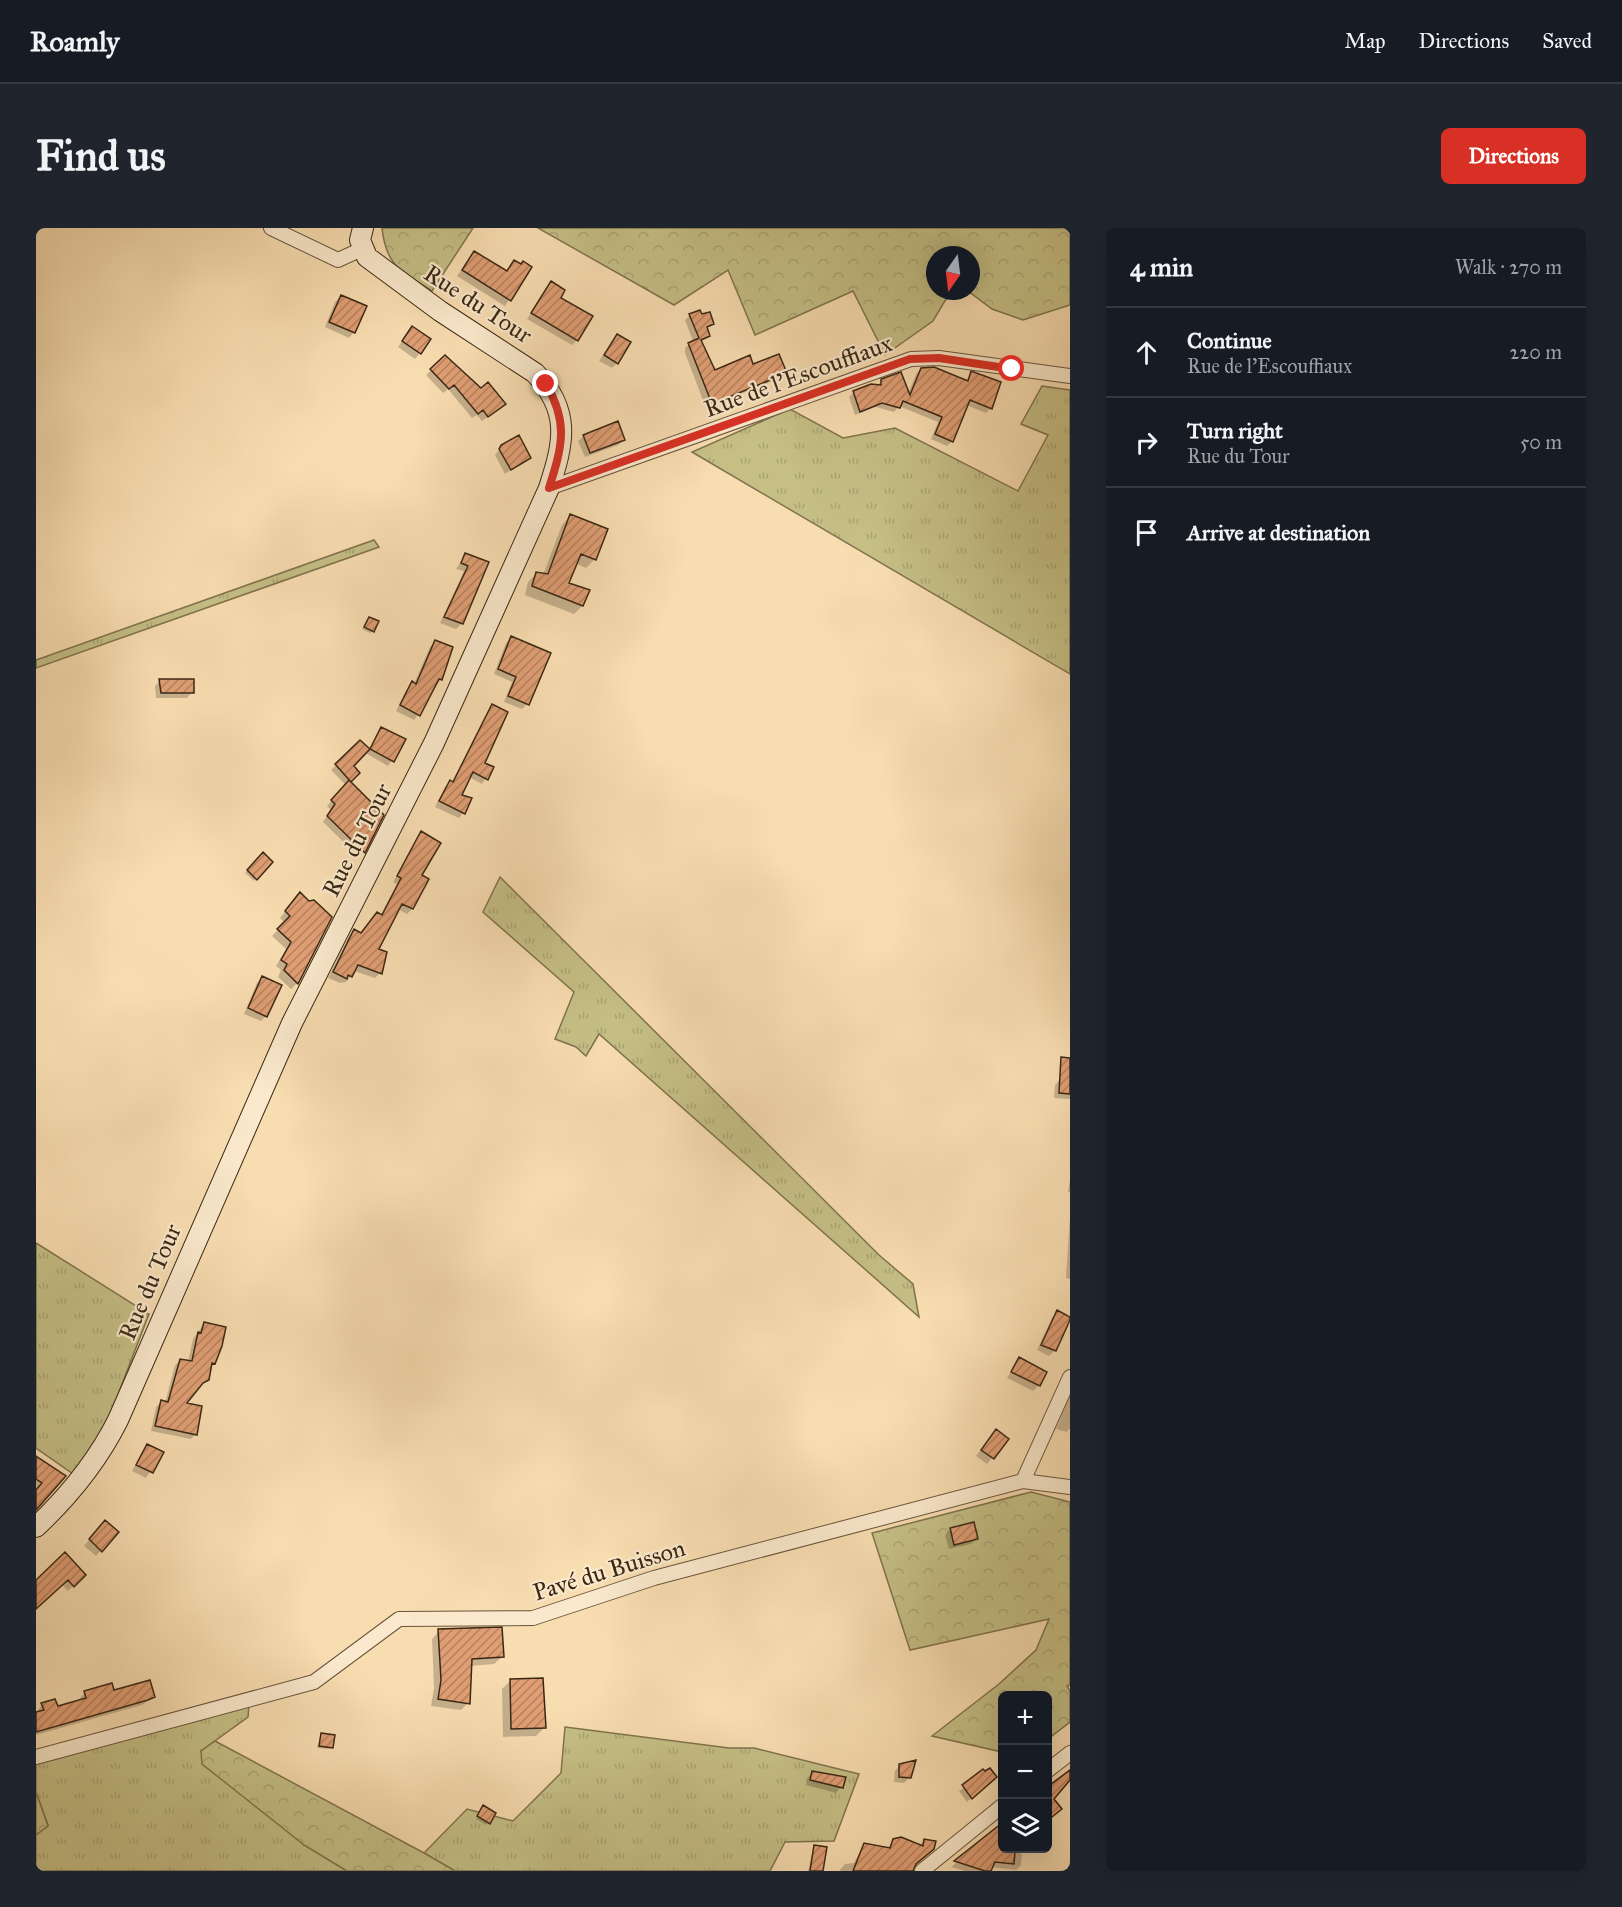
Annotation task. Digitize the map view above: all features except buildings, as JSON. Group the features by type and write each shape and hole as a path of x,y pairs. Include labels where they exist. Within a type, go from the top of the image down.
{"street":[{"path":"271,228 338,260 350,257 362,249 363,228"},
{"name":"Rue du Tour","path":"36,1527 67,1497 87,1472 103,1449 118,1420 287,1032 429,753 549,488 558,460 563,430 561,415 546,384 536,373 440,311 388,274 367,257 362,249"},
{"name":"Rue de l'Escouffiaux","path":"549,488 910,359 939,358 1070,376"},
{"path":"1023,1481 1070,1377"},
{"name":"Pavé du Buisson","path":"36,1756 314,1682 399,1619 533,1618 654,1578 1023,1481 1070,1488"},
{"path":"1052,1767 1070,1753"},
{"path":"922,1871 998,1809"}],"green space":[{"path":"382,228 473,228 432,291 397,267 387,251"},
{"path":"538,228 1070,228 1070,305 1023,320 992,309 980,300 980,246 926,246 926,300 945,300 933,321 885,355 853,291 755,335 728,270 674,305"},
{"path":"1042,386 1070,390 1070,674 692,452 790,409 843,438 895,428 1018,491 1048,435 1021,424"},
{"path":"374,540 379,547 36,668 36,660"},
{"path":"500,877 879,1255 913,1284 919,1317 599,1034 586,1056 576,1047 555,1039 574,992 483,912"},
{"path":"36,1243 149,1314 100,1441 76,1476 36,1448"},
{"path":"1031,1492 1070,1502 1070,1685 1067,1686 1070,1691 1070,1722 1052,1736 1052,1691 998,1691 998,1751 932,1736 999,1684 1036,1650 1049,1619 910,1650 872,1533"},
{"path":"249,1704 248,1717 201,1751 304,1845 347,1871 36,1871 36,1835 48,1825 36,1792 36,1761"},
{"path":"565,1727 729,1748 754,1748 859,1774 834,1841 785,1842 770,1871 455,1871 424,1853 467,1809 513,1821 561,1773"},
{"path":"215,1741 455,1871 347,1871 304,1845 202,1764 201,1751"},
{"path":"36,1792 48,1826 36,1835"}],"route":[{"path":"546,384 555,398 563,430 558,460 549,488 910,359 939,358 1012,369"}]}
